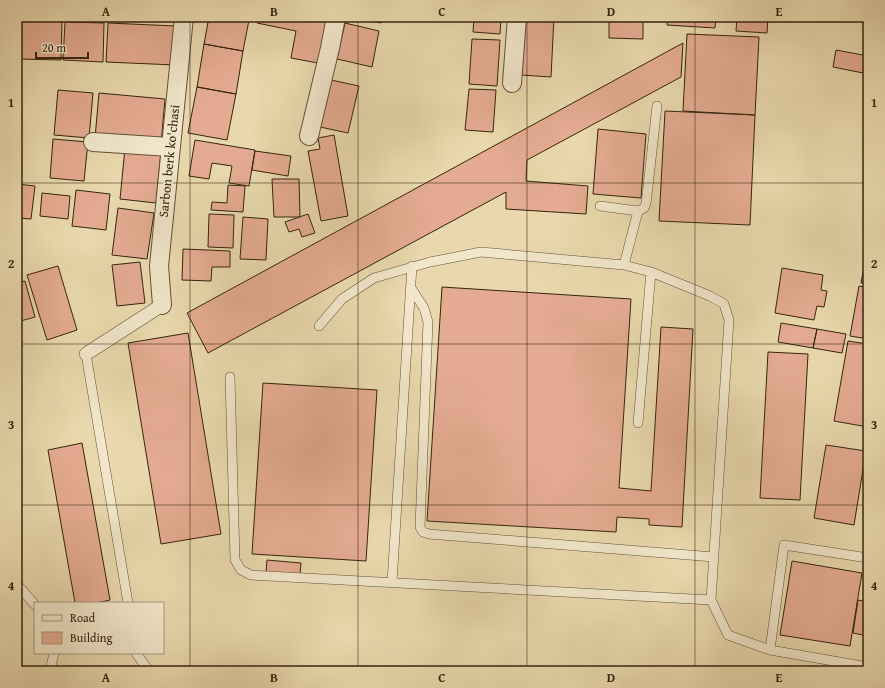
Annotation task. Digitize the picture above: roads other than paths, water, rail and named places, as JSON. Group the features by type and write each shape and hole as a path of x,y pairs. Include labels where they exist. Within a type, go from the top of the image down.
{"street":[{"name":"Sarbon berk ko'chasi","path":"162,305 159,266 184,17"},
{"path":"309,136 336,17"},
{"path":"512,83 517,17"},
{"path":"93,142 170,147"},
{"path":"86,354 162,305"}],"lane":[{"path":"600,206 638,211 644,208 646,204 657,106"},
{"path":"624,265 638,211"},
{"path":"319,326 342,299 374,278 412,266 481,252 624,265 651,272 710,296 724,304 730,320 711,600 728,635 770,650 868,667"},
{"path":"392,582 412,266"},
{"path":"638,423 651,272"},
{"path":"410,288 424,308 428,322 420,528 423,532 436,535 714,558"},
{"path":"86,354 128,602"},
{"path":"230,377 234,560 242,570 251,575 711,600"},
{"path":"770,650 784,544 868,558"},
{"path":"17,584 34,604"},
{"path":"50,671 54,654"},
{"path":"137,654 149,671"}]}
